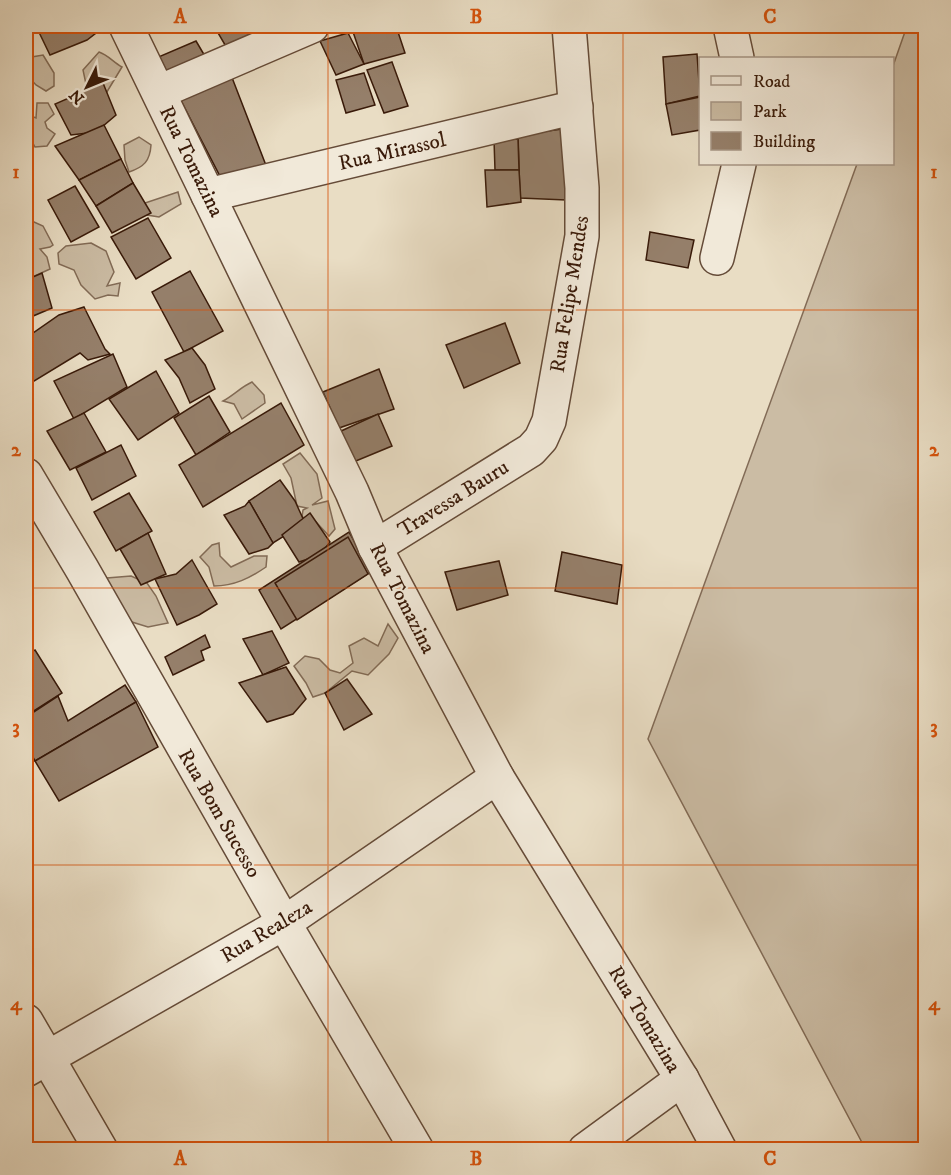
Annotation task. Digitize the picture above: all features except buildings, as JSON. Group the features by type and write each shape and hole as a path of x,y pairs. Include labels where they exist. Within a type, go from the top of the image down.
{"street":[{"name":"Rua Tomazina","path":"126,26 352,492 375,547 497,777 681,1079 720,1149"},
{"path":"159,92 312,26"},
{"name":"Rua Felipe Mendes","path":"531,450 541,439 549,421 581,244 583,208 569,26"},
{"path":"730,26 737,57"},
{"name":"Rua Mirassol","path":"208,195 576,107"},
{"path":"717,258 739,165"},
{"name":"Travessa Bauru","path":"375,547 531,450"},
{"name":"Rua Bom Sucesso","path":"26,475 417,1149"},
{"name":"Rua Realeza","path":"36,1064 284,923 497,777"},
{"path":"26,1021 36,1064 101,1149"},
{"path":"585,1149 681,1079"}],"green space":[{"path":"907,26 926,26 926,1149 866,1150 648,739 857,165 894,165 894,63"},
{"path":"99,52 122,67 102,100 90,103 83,70"},
{"path":"43,55 54,73 54,86 46,91 36,85 26,74 26,58"},
{"path":"37,103 48,103 54,114 45,122 47,128 55,134 47,146 35,147 30,138 26,137 26,114 36,118"},
{"path":"139,137 151,145 148,159 139,168 129,172 124,145"},
{"path":"178,192 181,204 159,217 147,215 145,203"},
{"path":"34,222 43,226 53,245 40,249 47,257 50,269 28,279 26,278 26,225"},
{"path":"91,243 106,251 114,272 107,286 120,283 118,296 108,295 95,299 81,285 74,270 59,264 58,253 66,246"},
{"path":"252,382 264,395 265,403 242,419 234,404 223,401"},
{"path":"300,453 317,474 322,498 312,505 328,501 335,529 329,536 316,522 302,517 303,510 307,508 297,506 291,478 283,464"},
{"path":"219,543 220,556 231,567 254,556 267,556 266,567 242,581 214,586 209,567 200,557 212,545"},
{"path":"131,576 147,583 156,596 168,623 148,627 132,622 105,591 107,578"},
{"path":"388,624 398,638 389,654 368,675 352,671 325,693 313,697 294,666 305,656 319,659 330,670 340,673 353,663 349,646 364,638 378,646"}]}
